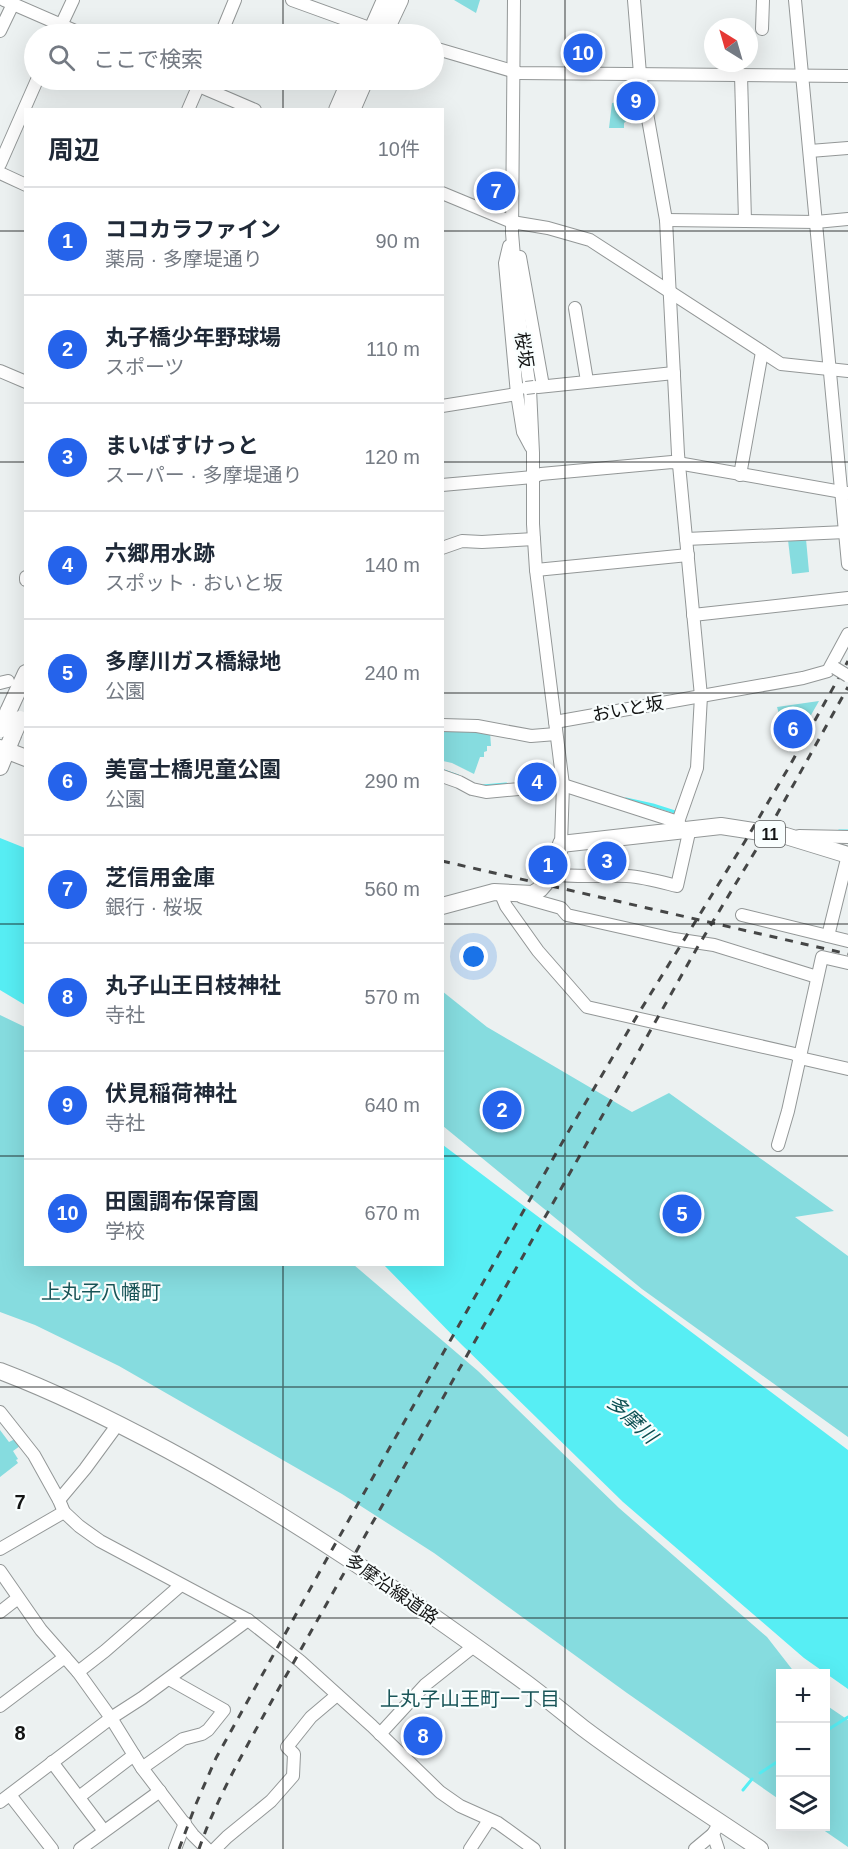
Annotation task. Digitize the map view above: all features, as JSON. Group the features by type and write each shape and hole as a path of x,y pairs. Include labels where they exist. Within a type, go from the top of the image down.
{"main road":[{"path":"381,24 385,0"},
{"path":"385,24 400,0"},
{"path":"338,108 346,90"},
{"path":"352,108 360,90"},
{"path":"24,683 18,712 3,746 24,758"},
{"name":"11","path":"561,844 682,826 721,826 786,836 848,855"},
{"path":"444,905 488,893 532,894 553,873 561,844"},
{"name":"多摩沿線道路","path":"0,1371 118,1424 279,1513 359,1565 474,1646 716,1828 760,1849"}],"street":[{"path":"62,24 73,0"},
{"path":"225,24 235,0"},
{"path":"292,0 356,24"},
{"path":"514,0 512,227 505,263 530,389"},
{"path":"634,0 640,74 666,219 679,462 701,696 697,768 682,826"},
{"path":"762,29 763,0"},
{"path":"795,0 829,369 845,492 848,564"},
{"path":"0,31 8,2 48,24"},
{"path":"444,51 512,72 848,76"},
{"path":"741,75 745,221"},
{"path":"25,108 33,90"},
{"path":"189,108 196,90"},
{"path":"215,90 251,108"},
{"path":"0,164 24,110"},
{"path":"810,152 848,148"},
{"path":"0,173 24,184"},
{"path":"444,194 512,227 548,228 590,240 781,364 848,370"},
{"path":"666,219 816,222 848,219"},
{"path":"512,227 520,259 530,389 523,432 533,453"},
{"name":"桜坂","path":"512,227 519,316 530,389 536,570 563,785 561,844"},
{"path":"575,308 587,381"},
{"path":"740,475 762,352"},
{"path":"0,371 24,381"},
{"path":"444,406 530,389 674,373"},
{"path":"444,485 679,462 740,475 845,492"},
{"path":"686,539 846,532"},
{"path":"444,547 462,541 534,539"},
{"path":"536,570 688,555"},
{"path":"693,615 848,598"},
{"path":"848,634 833,667 848,676"},
{"name":"おいと坂","path":"444,725 477,726 531,736 556,728 701,696 804,678 828,671 833,667"},
{"path":"444,777 472,789 486,792 563,785 682,826 688,837 678,886 629,876 571,876 553,873"},
{"path":"786,836 848,837"},
{"path":"828,936 848,855"},
{"path":"500,892 506,906 538,951 587,1007 795,1054 800,1058 848,1069"},
{"path":"520,893 522,897 561,908 567,915 674,939 714,945 817,977"},
{"path":"742,915 848,941"},
{"path":"778,1145 822,957 848,963"},
{"path":"0,1412 34,1455 64,1512 79,1526 181,1585 248,1620 300,1661 440,1792 460,1806 498,1823 534,1849"},
{"path":"59,1500 86,1469 118,1424"},
{"path":"0,1549 64,1512"},
{"path":"0,1571 41,1630 78,1672 111,1718 142,1768 207,1849"},
{"path":"78,1672 181,1585"},
{"path":"0,1612 18,1598"},
{"path":"52,1849 5,1798 111,1718 169,1679 248,1620"},
{"path":"380,1734 426,1685 474,1646"},
{"path":"0,1706 65,1657"},
{"path":"142,1768 183,1740 208,1730 224,1710 169,1679"},
{"path":"215,1849 227,1836 270,1801 293,1776 294,1754 287,1747 311,1717 337,1695"},
{"path":"79,1797 134,1755"},
{"path":"52,1762 104,1831"},
{"path":"80,1849 160,1791"},
{"path":"470,1849 489,1820"},
{"path":"175,1849 185,1823"},
{"path":"695,1849 716,1828"},
{"path":"716,1828 718,1849"}],"shaded area":[{"path":"454,0 480,0 476,13"},
{"path":"625,101 628,108 642,103 642,107 624,123 624,128 609,128 612,103"},
{"path":"806,539 809,572 792,574 788,540"},
{"path":"819,701 790,752 777,707"},
{"path":"444,731 490,732 491,746 487,746 484,757 480,757 474,774 444,761"},
{"path":"444,993 487,1027 632,1112 669,1093 834,1211 795,1217 848,1256 848,1437 642,1289 444,1127"},
{"path":"0,1015 24,1027 24,1266 355,1266 478,1371 619,1508 767,1637 792,1669 776,1669 776,1797 434,1553 342,1494 119,1366 35,1325 0,1312"},
{"path":"0,1430 9,1442 15,1439 20,1446 13,1451 18,1463 0,1477"},
{"path":"830,1708 848,1720 848,1847 825,1831 830,1831"}],"water":[{"path":"0,838 24,848 24,1004 0,990"},
{"name":"多摩川","path":"444,1146 848,1450 848,1689 830,1676 830,1669 820,1669 804,1658 623,1502 461,1344 385,1266 444,1266"}],"waterway":[{"path":"444,771 458,776"},
{"path":"483,786 506,784"},
{"path":"626,799 675,812"},
{"path":"839,831 848,831"},
{"path":"830,1728 848,1717"},
{"path":"760,1773 776,1763"},
{"path":"743,1790 752,1779"}],"railway":[{"path":"179,1849 216,1758 329,1555 567,1134 744,843 848,661"},
{"path":"199,1849 221,1797 265,1713 697,948 771,825 848,687"},
{"path":"0,715 24,728"},
{"path":"444,861 848,954"}],"place":[{"name":"田園調布保育園","path":"583,53"},
{"name":"伏見稲荷神社","path":"636,101"},
{"name":"芝信用金庫","path":"496,191"},
{"name":"美富士橋児童公園","path":"793,729"},
{"name":"六郷用水跡","path":"537,782"},
{"name":"まいばすけっと","path":"607,861"},
{"name":"ココカラファイン","path":"548,865"},
{"name":"丸子橋少年野球場","path":"502,1110"},
{"name":"多摩川ガス橋緑地","path":"682,1214"},
{"name":"丸子山王日枝神社","path":"423,1736"}],"district":[{"name":"上丸子八幡町","path":"101,1292"},
{"name":"上丸子山王町一丁目","path":"470,1699"}]}
